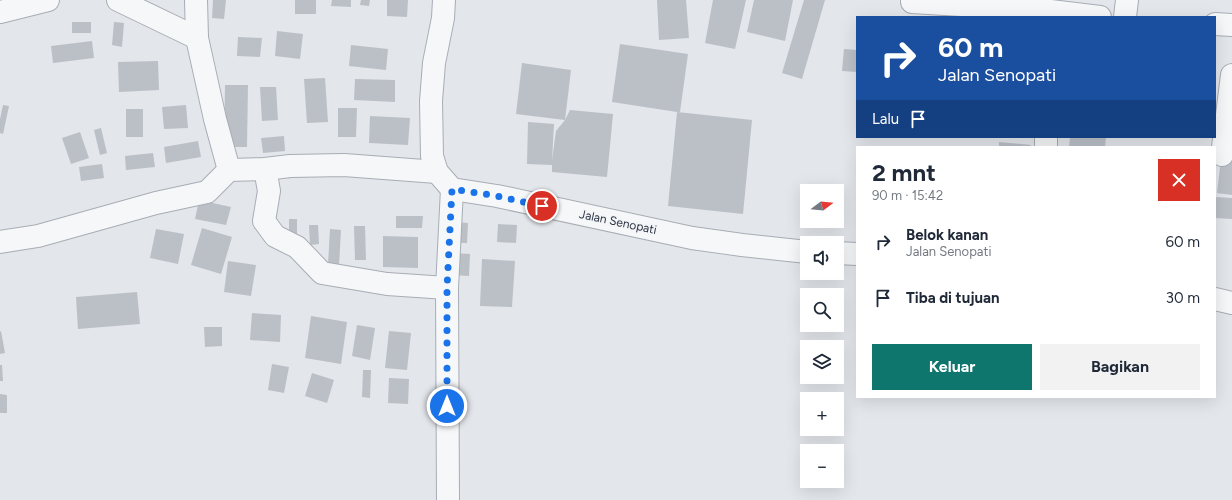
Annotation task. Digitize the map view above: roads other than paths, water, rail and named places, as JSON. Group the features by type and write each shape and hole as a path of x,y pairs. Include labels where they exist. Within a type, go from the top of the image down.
{"street":[{"path":"0,12 48,0"},
{"path":"118,0 196,38"},
{"path":"196,0 196,38 228,170"},
{"path":"444,0 443,18 434,62 431,101 432,156 437,172 452,189 447,288 448,500"},
{"path":"912,0 912,2 1042,14 1081,16"},
{"path":"1125,16 1127,0"},
{"path":"1216,24 1232,25"},
{"path":"1222,155 1232,75"},
{"path":"0,242 38,236 156,204 207,192 228,170 265,169 290,166 344,165 437,172"},
{"path":"265,169 269,191 264,221 275,236 297,247 322,273 387,284 447,288"},
{"name":"Jalan Senopati","path":"452,189 497,196 692,238 800,251"},
{"path":"844,253 856,254"},
{"path":"1216,299 1232,303"}]}
